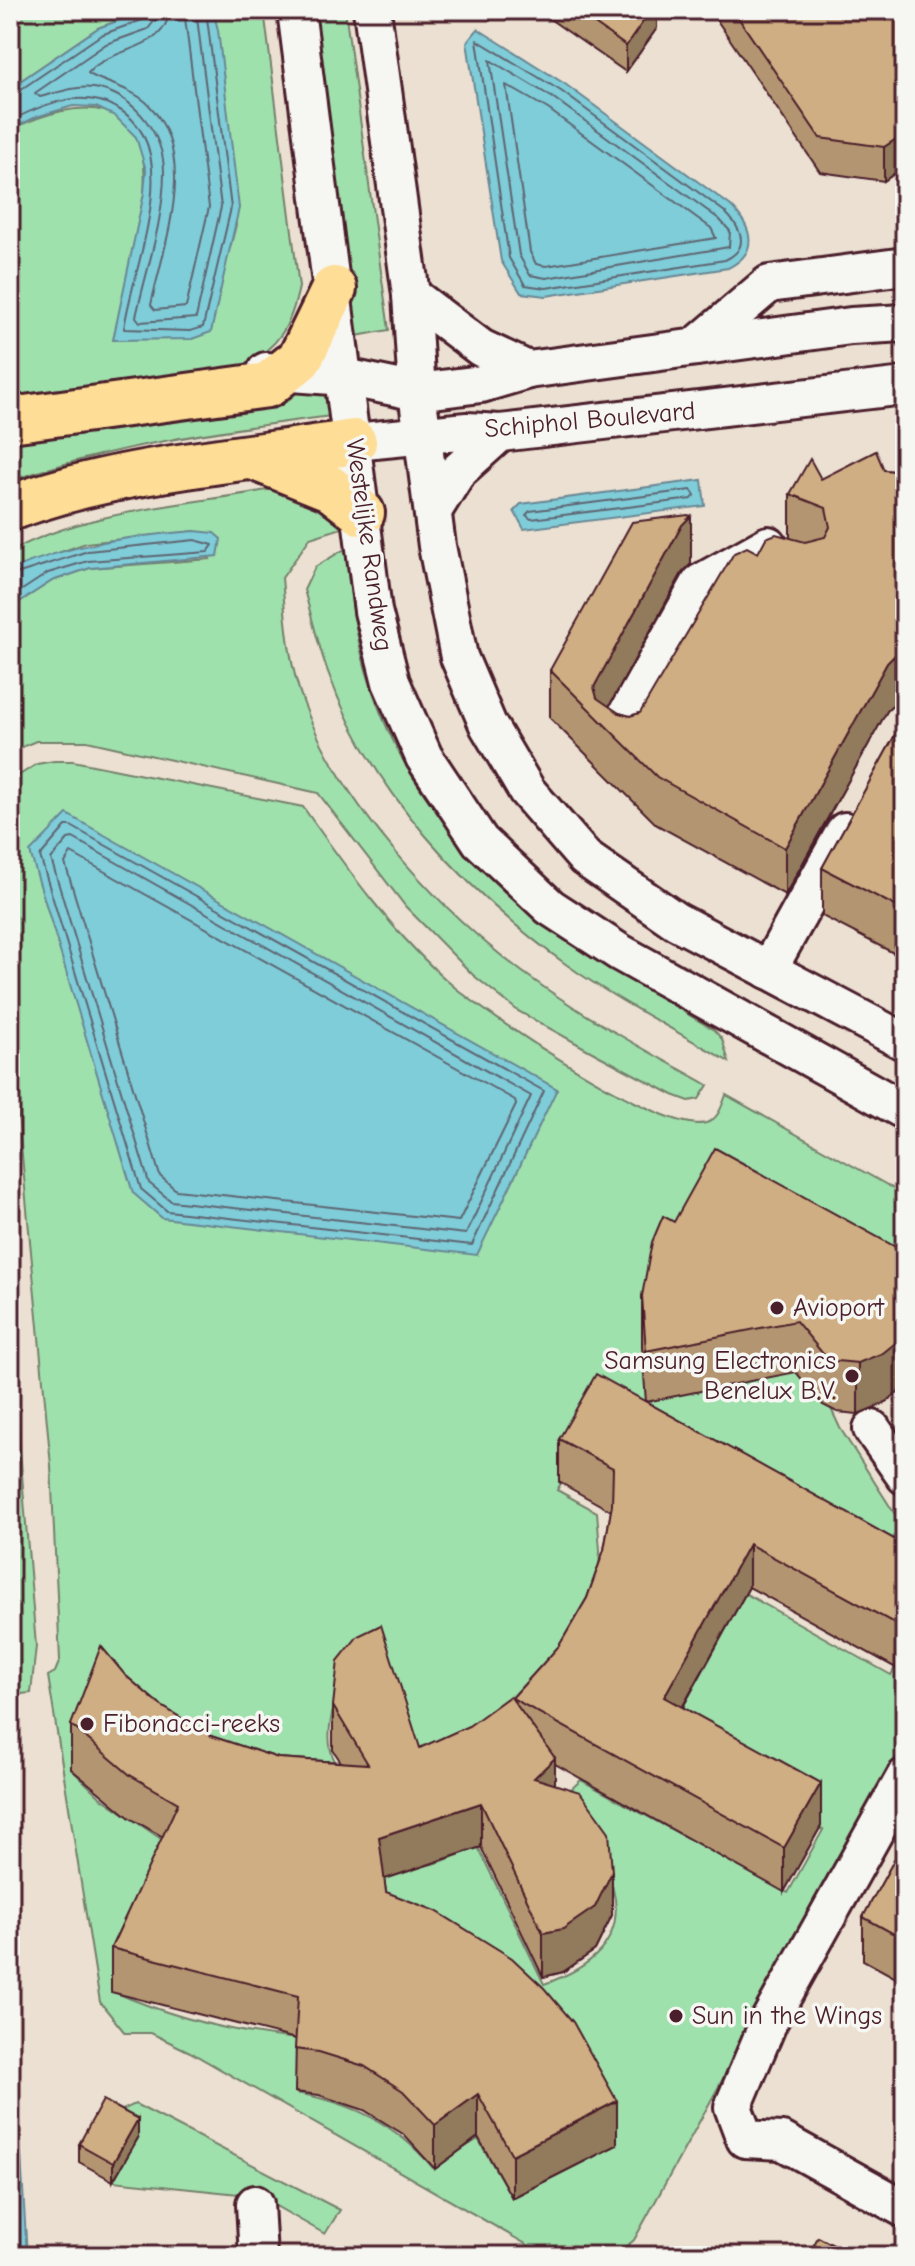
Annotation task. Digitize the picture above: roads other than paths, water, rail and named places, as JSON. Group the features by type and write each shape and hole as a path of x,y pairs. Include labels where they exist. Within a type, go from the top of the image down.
{"main road":[{"path":"10,420 268,385 300,359 334,289"},
{"path":"10,508 60,490 114,478 354,442"},
{"path":"251,456 310,478 362,513"}],"street":[{"name":"Westelijke Randweg","path":"296,10 354,442 373,611 391,682 424,757 480,841 550,907 619,952 905,1111"},
{"path":"372,10 411,295 417,392 433,511 459,657 488,725 527,791 585,858 676,921 905,1042"},
{"path":"694,347 769,284 905,266"},
{"path":"411,295 481,348 528,370"},
{"path":"10,402 258,371 345,377 417,392 481,384 528,370 851,326 905,323"},
{"name":"Schiphol Boulevard","path":"354,442 422,438 467,431 500,433 905,386"},
{"path":"354,442 417,392"},
{"path":"433,511 458,471 500,433"},
{"path":"768,545 700,583 615,735 629,743 719,585 774,559 798,566"},
{"path":"768,970 859,804"},
{"path":"872,1429 905,1476"},
{"path":"905,1777 769,2021 733,2107 745,2139 782,2141 905,2209"},
{"path":"255,2204 258,2256"}],"water":[{"path":"148,10 213,10 218,30 239,208 211,332 192,339 113,340 144,193 146,170 136,137 115,116 96,107 73,106 36,117 10,130 10,88 98,28"},
{"path":"478,29 565,84 731,206 748,231 749,247 745,255 728,268 546,296 521,293 501,261 467,42"},
{"path":"702,480 705,506 524,529 514,511 521,504"},
{"path":"195,531 214,533 221,539 218,556 90,568 52,581 10,608 10,570 55,554 101,543"},
{"path":"67,814 557,1089 477,1255 162,1218 133,1193 30,852"},
{"path":"10,2101 18,2105 27,2256 10,2256"}],"place":[{"name":"Avioport","path":"777,1308"},
{"name":"Samsung Electronics Benelux B.V.","path":"852,1376"},
{"name":"Fibonacci-reeks","path":"87,1724"},
{"name":"Sun in the Wings","path":"676,2016"}]}
